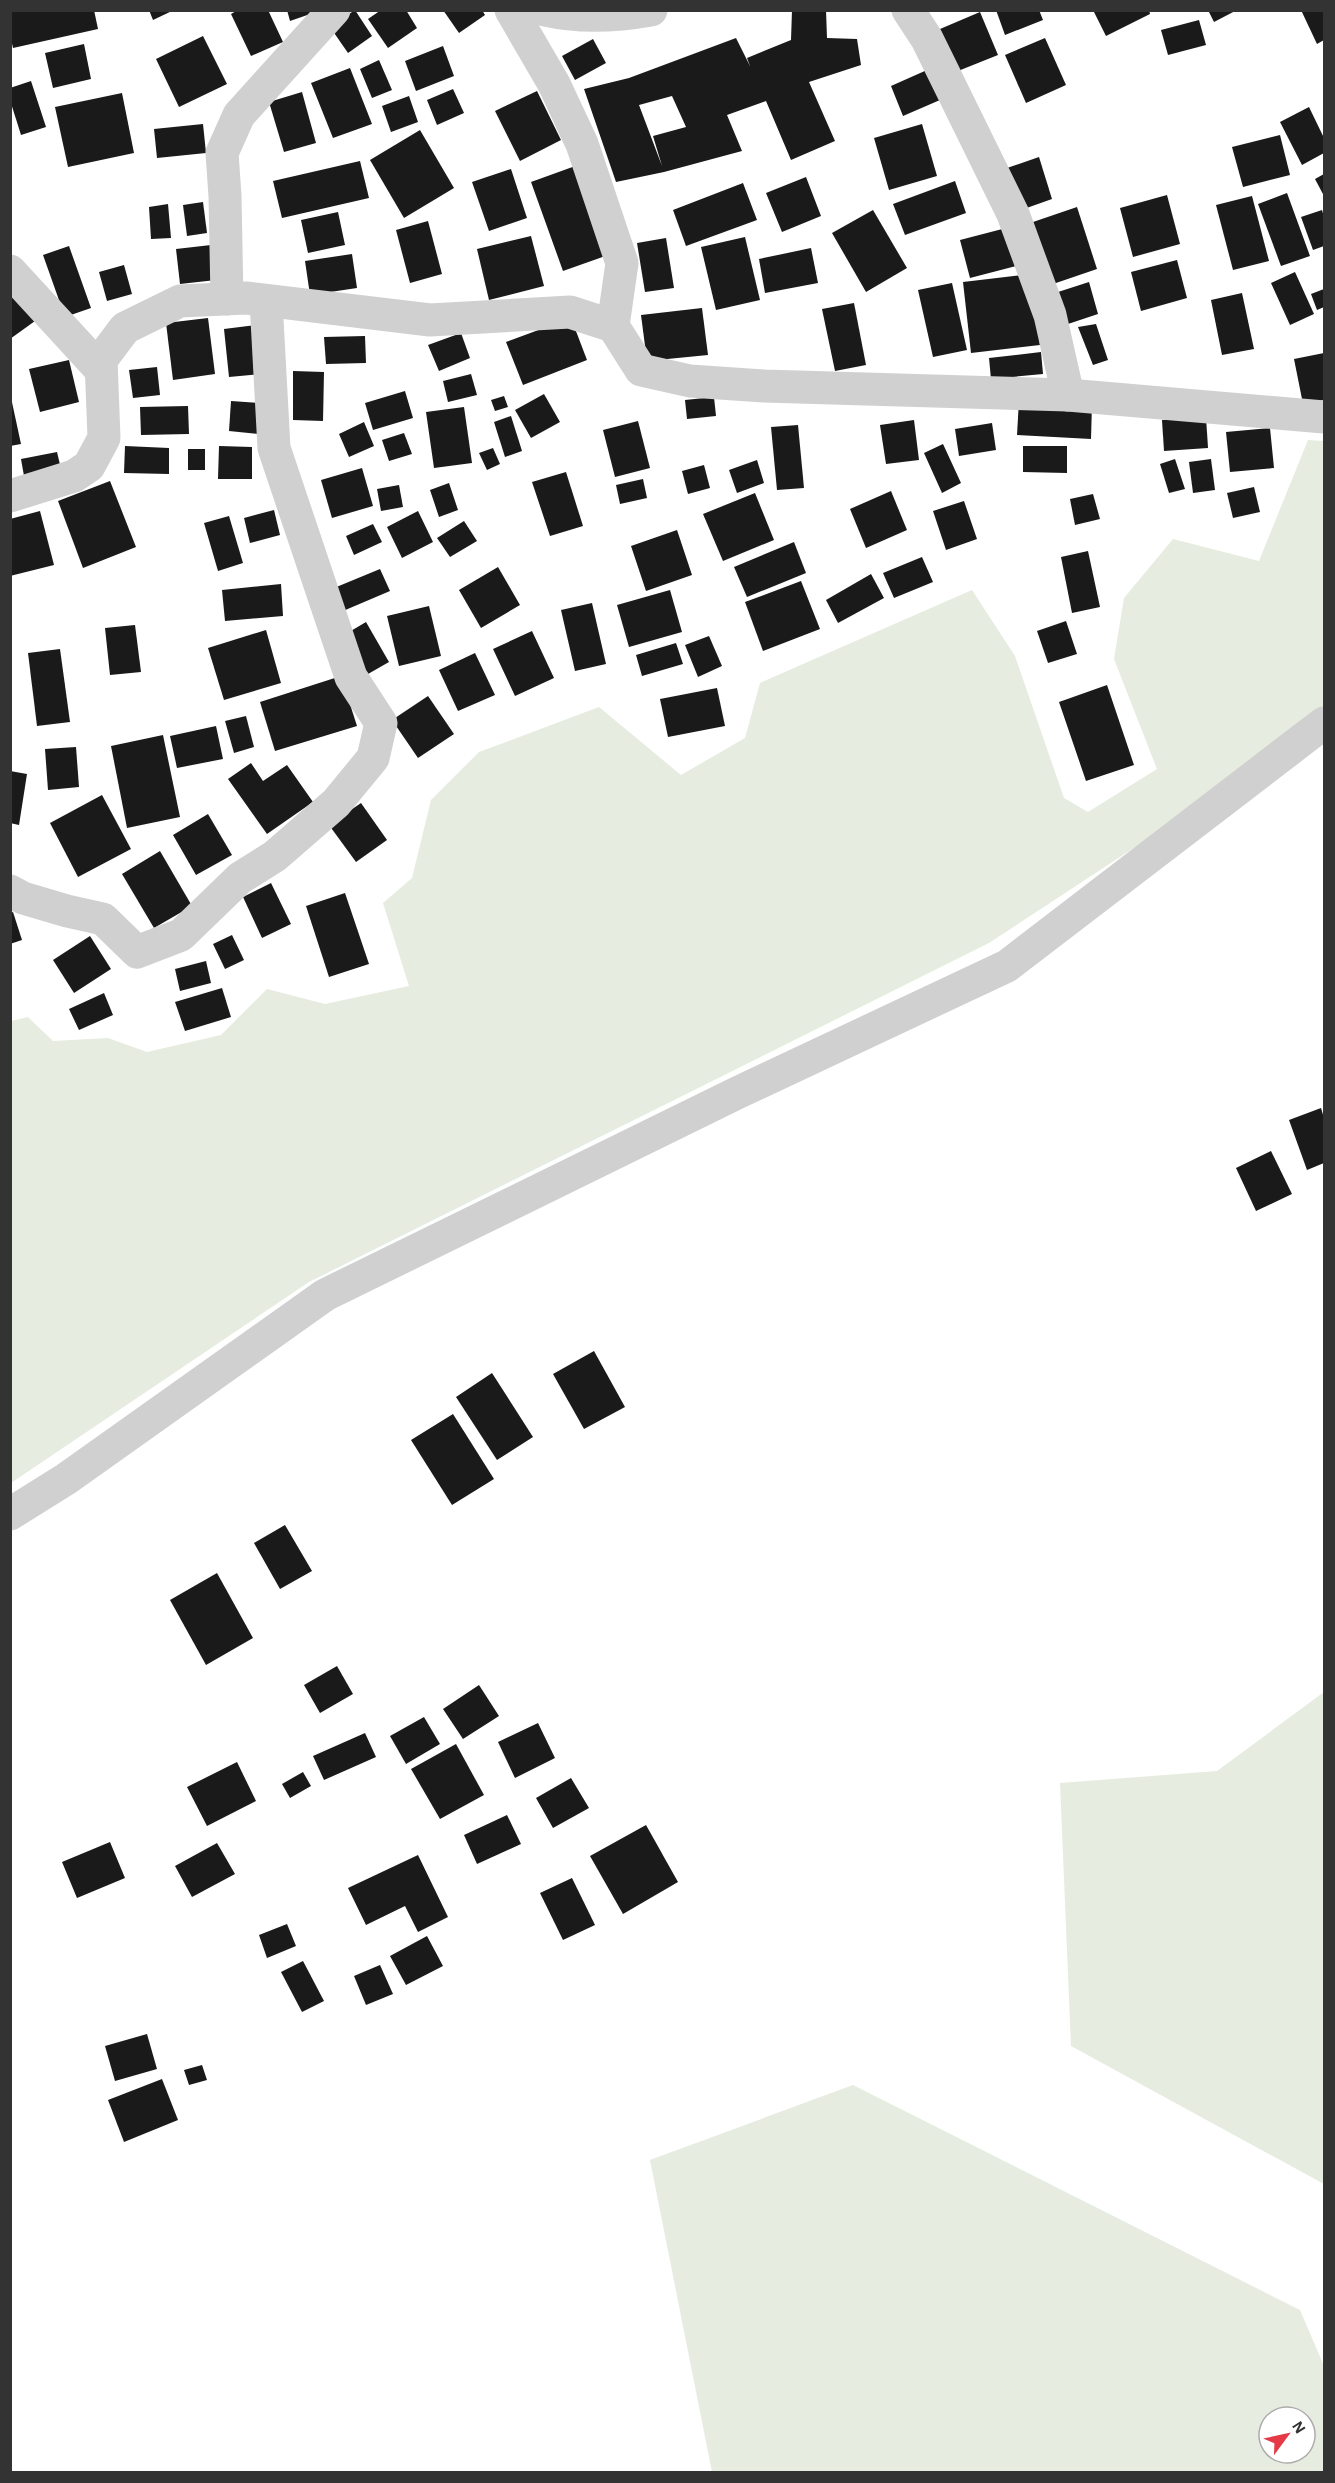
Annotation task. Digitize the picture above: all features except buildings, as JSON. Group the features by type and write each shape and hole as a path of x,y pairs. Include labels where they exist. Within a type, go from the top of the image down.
{"street":[{"path":"227,299 222,153 239,115 334,10"},
{"path":"511,10 554,84 582,144 622,263 613,326"},
{"path":"545,10 562,14 624,15 651,10"},
{"path":"908,10 927,39 1013,214 1050,315 1068,395"},
{"path":"10,271 101,370"},
{"path":"10,496 74,476 89,466 104,438 101,360 125,328 180,301 227,299 266,301 430,320 570,312 613,326 641,370 690,381 764,386 1068,395 1324,417"},
{"path":"10,891 56,908 103,919 137,952 181,935 240,879 275,856 336,803 373,758 381,723 351,677 274,448 266,301"},
{"path":"10,1514 66,1479 325,1295 728,1097 1007,966 1324,723"}],"shaded area":[{"path":"1308,440 1324,441 1324,706 1158,832 989,943 309,1282 11,1483 11,1021 28,1017 53,1041 108,1038 147,1052 221,1035 267,989 325,1004 409,986 383,903 412,878 431,800 479,752 599,707 681,775 745,738 760,683 972,590 1015,656 1064,798 1088,812 1157,769 1114,659 1124,598 1173,539 1259,561"},
{"path":"1324,1692 1324,2184 1071,2046 1060,1783 1217,1771"},
{"path":"853,2085 1300,2310 1324,2366 1324,2472 712,2472 650,2160"}]}
